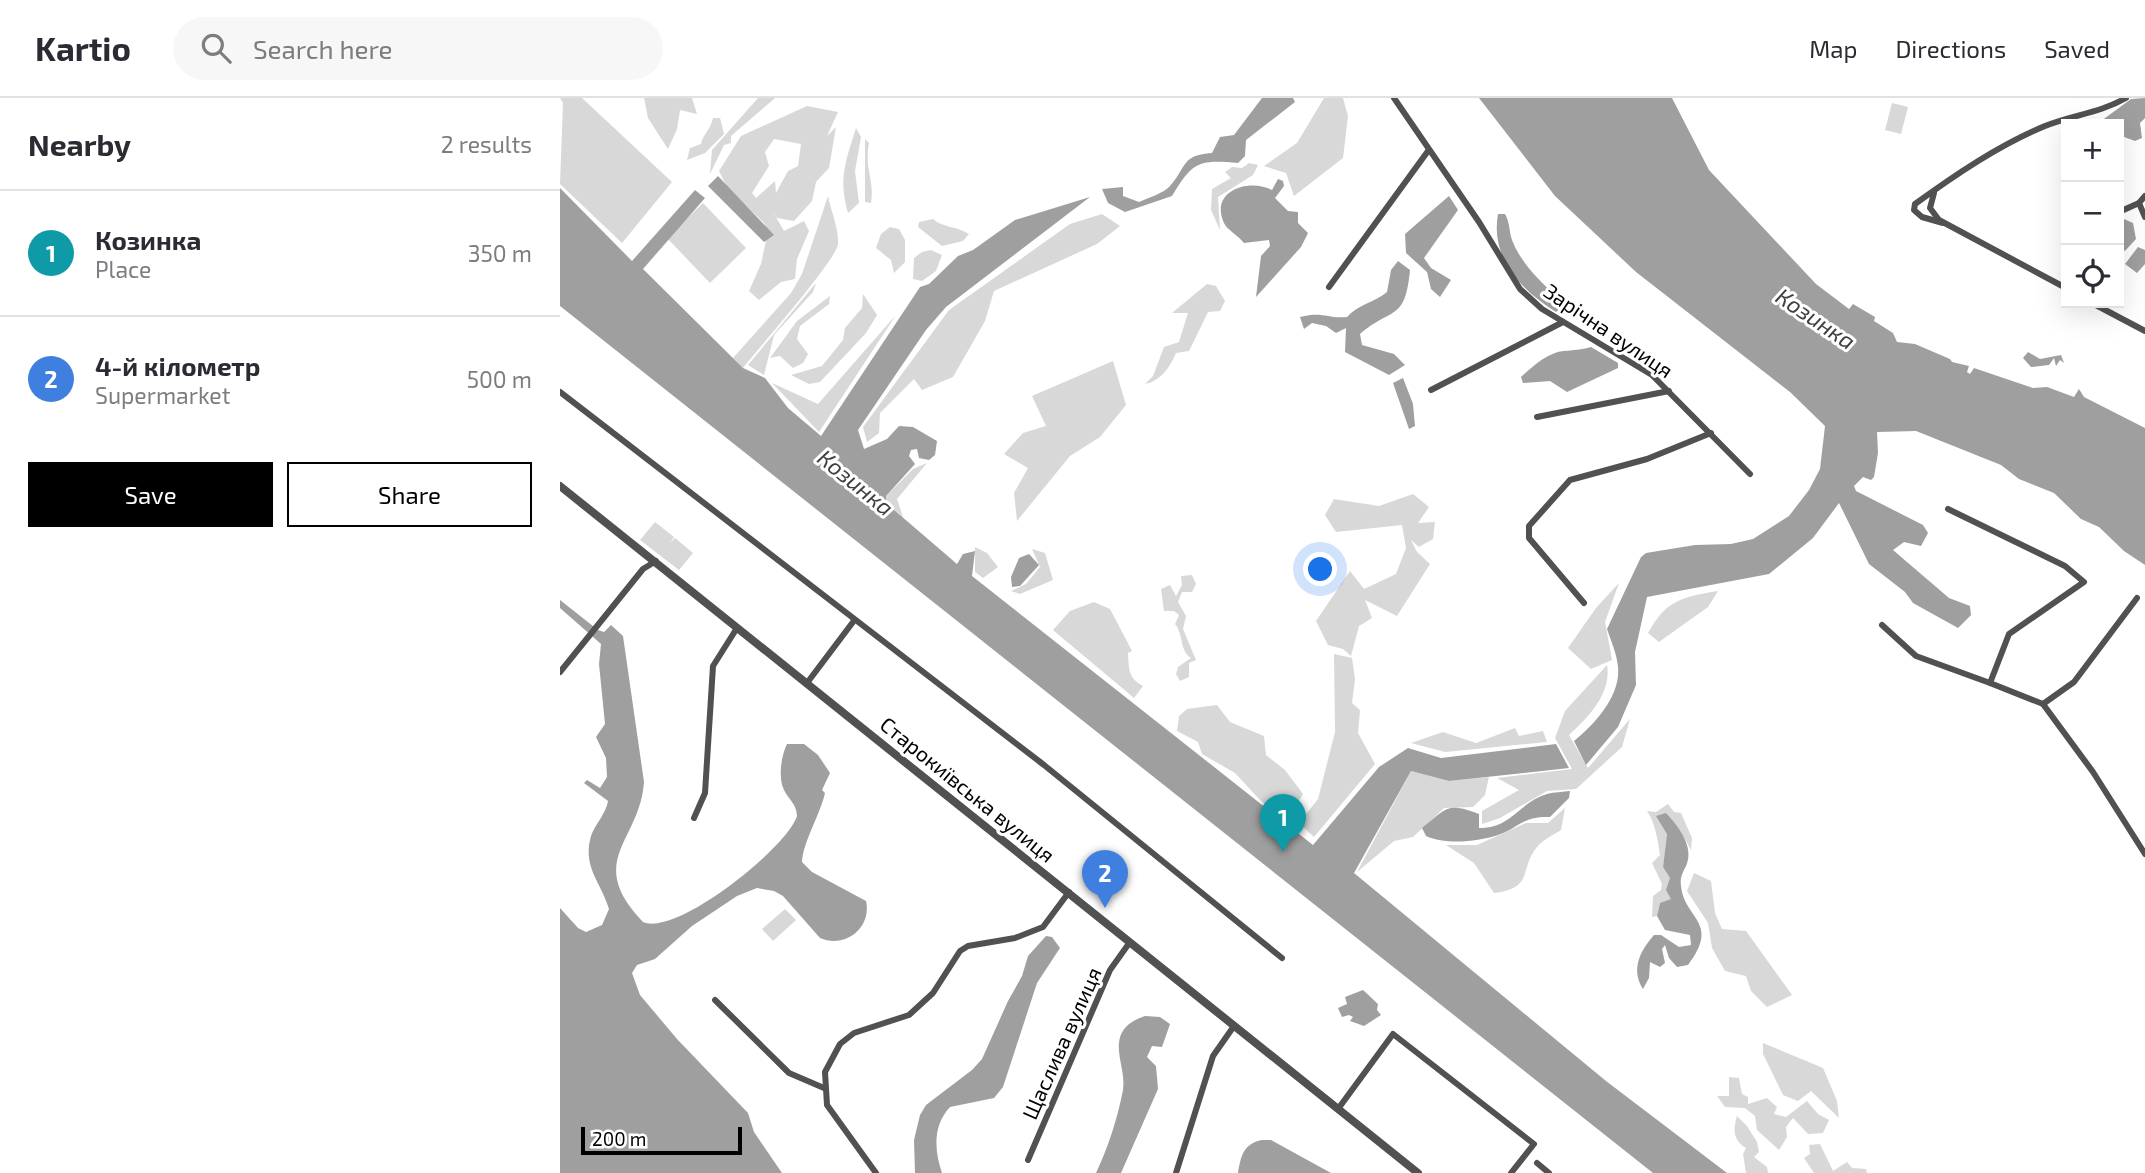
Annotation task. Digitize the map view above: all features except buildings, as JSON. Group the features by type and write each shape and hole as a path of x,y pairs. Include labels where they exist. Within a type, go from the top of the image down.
{"street":[{"name":"Зарічна вулиця","path":"1394,98 1486,232 1511,278 1534,303 1625,357 1670,391 1750,474"},
{"path":"2061,285 1943,223 1922,217 1914,209 1917,202 1989,155 2027,135 2046,126 2101,111 2126,98"},
{"path":"1329,288 1428,151"},
{"path":"1936,190 1930,208 1943,223"},
{"path":"2124,210 2145,196"},
{"path":"2139,202 2145,217"},
{"path":"2101,308 2145,331"},
{"path":"1431,390 1563,322"},
{"path":"560,391 1044,765 1282,958"},
{"path":"1537,417 1670,391"},
{"path":"1584,603 1529,538 1529,526 1570,480 1647,459 1711,433"},
{"name":"Старокиївська вулиця","path":"560,486 1418,1173"},
{"path":"1948,509 2065,566 2084,582 2009,634 1990,683"},
{"path":"560,672 643,569 656,561"},
{"path":"2043,704 2074,682 2137,597"},
{"path":"807,683 853,622"},
{"path":"1882,625 1916,656 2043,704 2093,772 2145,855"},
{"path":"694,818 705,793 713,666 737,628"},
{"path":"876,1173 827,1105 825,1072 840,1044 854,1032 909,1015 933,993 960,951 968,946 1014,938 1043,927 1069,892"},
{"name":"Щаслива вулиця","path":"1028,1160 1110,970 1130,942"},
{"path":"715,1000 789,1073 824,1088"},
{"path":"1176,1173 1213,1056 1234,1026"},
{"path":"1338,1109 1393,1034 1534,1144 1511,1173"},
{"path":"1537,1163 1549,1173"}],"shaded area":[{"path":"560,98 582,98 672,182 622,243 560,184 563,103"},
{"path":"644,98 692,98 697,114 680,110 677,129 668,149 648,118"},
{"path":"758,98 775,98 731,136 731,143 724,145 710,174 712,150"},
{"path":"1324,98 1343,98 1348,116 1343,158 1294,196 1286,173 1264,166 1297,143"},
{"path":"1892,103 1908,107 1901,134 1885,130"},
{"path":"807,106 838,112 827,136 836,127 829,168 816,182 812,201 794,221 777,218 773,212 784,231 804,221 809,231 797,259 795,279 781,282 759,300 749,291 761,264 767,236 765,224 727,187 719,171 741,136","holes":["774,139 801,144 798,166 788,171 776,193 775,181 756,198 752,193 769,166 765,152"]},
{"path":"713,118 720,118 724,134 705,153 687,160 690,148 701,144"},
{"path":"856,128 861,137 855,171 859,203 848,213 844,179 846,160"},
{"path":"865,139 869,143 871,203 865,202"},
{"path":"1249,163 1258,165 1253,175 1218,197 1220,230 1211,210 1212,189 1231,178 1225,172 1232,167 1242,168"},
{"path":"828,196 838,238 834,253 812,285 743,368 733,358 791,293 802,274"},
{"path":"703,203 746,248 710,283 667,238"},
{"path":"1102,214 1120,226 1097,244 994,291 985,321 953,377 922,390 914,379 880,413 879,433 867,442 863,427 949,310 1070,224"},
{"path":"933,219 969,234 963,241 942,246 918,227 919,222"},
{"path":"890,227 899,229 905,240 905,262 894,273 891,260 876,248 881,234"},
{"path":"931,250 942,255 936,271 922,281 913,279 914,258"},
{"path":"816,283 813,292 774,335 764,375 748,365"},
{"path":"1207,284 1216,286 1225,301 1220,311 1208,312 1189,351 1176,353 1164,373 1145,384 1153,376 1164,347 1179,342 1188,313 1172,313"},
{"path":"863,294 877,315 866,333 820,382 809,384 791,375 822,366 843,340 845,328 862,308"},
{"path":"830,296 829,304 800,326 797,339 808,354 803,363 793,368 780,356 770,358 797,321"},
{"path":"896,315 819,432 772,383 818,404"},
{"path":"1113,361 1126,405 1100,437 1070,456 1017,521 1014,493 1028,468 1004,454 1023,433 1046,426 1032,396"},
{"path":"927,463 897,499 903,517 886,503 886,496 913,469"},
{"path":"1413,494 1429,507 1418,523 1435,522 1433,539 1419,547 1411,540 1417,552 1430,564 1397,616 1365,600 1372,618 1359,626 1351,656 1343,649 1328,645 1316,621 1350,571 1364,589 1396,574 1406,548 1402,525 1336,532 1325,515 1334,499 1379,506"},
{"path":"655,522 674,537 670,543 675,538 693,553 679,570 640,540"},
{"path":"975,547 987,553 998,567 983,578 975,572"},
{"path":"1032,549 1045,553 1053,580 1020,594 1011,591 1026,584 1040,567"},
{"path":"1192,575 1196,584 1192,592 1182,592 1178,602 1186,616 1183,629 1196,660 1189,663 1189,677 1180,681 1176,674 1178,667 1191,658 1185,651 1175,624 1179,615 1174,611 1164,611 1161,589 1170,585 1176,596 1182,585 1181,576"},
{"path":"1619,583 1605,622 1612,660 1591,669 1568,648 1596,608"},
{"path":"1718,591 1708,607 1659,642 1648,633 1661,613 1676,602 1694,595"},
{"path":"1094,602 1110,609 1132,651 1128,653 1130,672 1134,680 1143,686 1134,698 1053,630 1070,611"},
{"path":"1334,654 1352,658 1355,679 1352,703 1360,710 1358,733 1375,764 1314,837 1299,823 1318,799 1335,732"},
{"path":"1607,665 1608,675 1602,695 1591,713 1569,735 1588,768 1630,719 1622,747 1576,789 1547,791 1500,818 1482,824 1482,811 1519,790 1497,778 1572,769 1555,738 1565,711"},
{"path":"1217,705 1230,722 1264,736 1266,755 1285,770 1303,794 1294,809 1298,831 1260,800 1235,773 1202,754 1198,742 1177,731 1179,716 1187,709"},
{"path":"1515,728 1519,736 1543,731 1547,742 1445,752 1411,743 1443,732 1476,743"},
{"path":"1411,771 1449,781 1489,777 1485,795 1473,807 1444,808 1413,837 1394,841 1357,872"},
{"path":"1668,804 1674,812 1681,813 1692,838 1691,850 1685,839 1667,834 1663,867 1670,878 1672,899 1660,903 1657,916 1652,917 1653,896 1661,890 1662,884 1652,863 1660,855 1654,826 1647,811 1656,812"},
{"path":"1565,808 1561,830 1537,847 1521,882 1507,890 1494,893 1474,863 1446,845 1477,845 1526,823 1548,823"},
{"path":"1694,873 1711,881 1715,913 1722,929 1746,931 1792,995 1767,1007 1751,991 1746,976 1725,971 1712,948 1708,923 1687,891"},
{"path":"785,909 796,920 773,941 762,929"},
{"path":"1763,1043 1823,1068 1837,1101 1839,1118 1811,1091 1798,1101 1783,1095 1763,1054"},
{"path":"1729,1077 1739,1078 1742,1094 1748,1097 1748,1104 1767,1098 1777,1107 1774,1114 1786,1117 1807,1101 1818,1114 1829,1120 1823,1133 1808,1134 1793,1118 1786,1127 1787,1137 1779,1150 1757,1130 1755,1116 1745,1108 1725,1107 1717,1096 1729,1096"},
{"path":"1737,1116 1757,1142 1759,1152 1754,1157 1767,1167 1768,1173 1746,1173 1743,1154 1746,1148 1735,1134"},
{"path":"1820,1144 1833,1171 1847,1162 1852,1168 1866,1169 1867,1173 1814,1173 1804,1158 1810,1154 1809,1145"}],"water":[{"path":"1262,98 1293,98 1295,102 1246,140 1245,156 1238,163 1214,162 1198,165 1185,176 1172,196 1125,212 1108,203 1102,189 1123,187 1123,196 1139,202 1164,191 1190,159 1212,153 1220,137 1234,135"},
{"path":"1479,98 1672,98 1709,170 1816,284 1849,309 1853,304 1875,317 1874,321 1893,333 1897,342 1915,344 1952,362 1969,366 1967,372 1970,374 1974,368 2033,388 2047,387 2074,397 2079,389 2084,397 2145,428 2145,565 2124,551 2099,527 2081,519 2054,493 2019,479 2001,465 1916,431 1877,432 1878,453 1874,477 1871,480 1863,477 1854,486 1856,491 1923,525 1928,533 1921,546 1904,542 1893,550 1949,598 1970,606 1971,615 1958,628 1913,603 1905,592 1869,564 1839,503 1813,538 1769,574 1647,597 1635,652 1636,685 1618,727 1586,765 1574,741 1598,718 1615,689 1618,678 1617,662 1607,629 1641,557 1646,553 1695,545 1731,544 1753,539 1789,516 1809,490 1820,469 1825,426 1790,392 1636,272 1555,196"},
{"path":"2145,98 2145,118 2140,123 2142,138 2135,141 2124,137 2124,119 2104,119 2131,99"},
{"path":"718,176 774,235 764,242 708,186"},
{"path":"1278,179 1283,181 1284,186 1275,198 1288,211 1298,212 1298,223 1308,233 1301,247 1256,297 1261,256 1270,246 1269,240 1244,243 1225,225 1221,212 1222,202 1227,195 1243,186 1253,185 1272,190"},
{"path":"560,188 632,261 695,190 705,198 643,269 743,368 765,378 788,408 821,436 920,287 929,284 958,256 973,250 1015,220 1090,197 946,307 926,330 858,430 864,449 887,439 899,426 913,427 937,441 935,455 929,460 919,458 917,449 911,450 909,456 915,464 886,496 886,503 957,564 963,554 975,551 972,576 1313,845 1379,767 1408,748 1441,758 1556,744 1569,768 1449,781 1411,771 1354,873 1606,1081 1727,1173 1653,1173 560,306"},
{"path":"1449,196 1458,210 1424,258 1431,268 1451,280 1440,297 1431,289 1427,272 1406,253 1405,234"},
{"path":"1498,214 1505,214 1512,240 1527,265 1561,301 1562,307 1556,312 1531,294 1511,271 1499,245"},
{"path":"2124,219 2133,223 2136,239 2125,251"},
{"path":"2138,247 2145,250 2145,264 2137,273 2125,264"},
{"path":"1398,261 1410,270 1408,287 1401,306 1360,334 1362,345 1394,354 1405,365 1389,375 1345,352 1346,328 1336,333 1326,326 1312,323 1304,329 1300,317 1347,317 1387,292 1391,270"},
{"path":"1591,347 1618,363 1618,368 1567,392 1550,381 1523,383 1521,377 1546,357 1558,352"},
{"path":"2028,352 2040,359 2061,355 2064,363 2060,360 2056,366 2054,358 2049,365 2031,367 2023,358"},
{"path":"1403,378 1413,404 1415,426 1409,429 1393,383"},
{"path":"1029,554 1039,565 1020,586 1012,587 1011,577 1019,558"},
{"path":"560,600 598,630 604,632 611,625 623,636 644,782 640,803 616,866 618,882 626,901 643,922 659,923 680,916 704,903 753,868 789,830 797,816 781,779 787,744 804,744 818,755 830,773 822,790 825,793 805,846 802,862 812,872 866,901 865,920 855,934 839,941 820,938 783,896 774,891 757,888 737,896 692,926 655,959 637,965 632,973 640,995 677,1039 748,1113 754,1132 782,1173 560,1173 560,908 578,928 586,932 602,925 609,909 589,857 591,836 608,801 584,783 587,780 600,788 607,777 606,758 596,737 605,724 599,664 601,644 560,608"},
{"path":"1570,791 1569,798 1550,817 1533,818 1489,837 1461,842 1443,841 1426,836 1422,828 1453,808 1479,814 1479,828 1490,827 1507,820 1537,798 1550,793"},
{"path":"1666,813 1687,844 1688,859 1681,886 1688,906 1698,922 1701,939 1688,965 1677,967 1669,958 1665,945 1662,949 1665,963 1660,967 1650,962 1649,978 1643,989 1639,982 1638,961 1654,935 1661,935 1679,947 1691,945 1690,935 1665,930 1657,916 1660,903 1671,899 1666,890 1670,878 1663,867 1667,834 1656,816"},
{"path":"1046,936 1052,937 1060,948 1037,983 1003,1087 994,1098 950,1107 940,1122 937,1138 937,1156 942,1173 915,1173 914,1140 920,1115 926,1105 972,1070 982,1059 1022,976 1028,956"},
{"path":"1363,990 1378,1004 1377,1010 1381,1015 1364,1026 1350,1021 1353,1017 1349,1015 1342,1017 1338,1008 1347,1004 1345,997"},
{"path":"1145,1016 1160,1017 1170,1024 1162,1047 1152,1046 1147,1057 1156,1066 1158,1089 1121,1173 1096,1173 1112,1132 1123,1090 1120,1039 1123,1030 1131,1022"},
{"path":"1271,1140 1331,1173 1238,1173 1244,1152 1251,1144"}],"place":[{"name":"Козинка","path":"1283,852"},
{"name":"4-й кілометр","path":"1105,908"}]}
